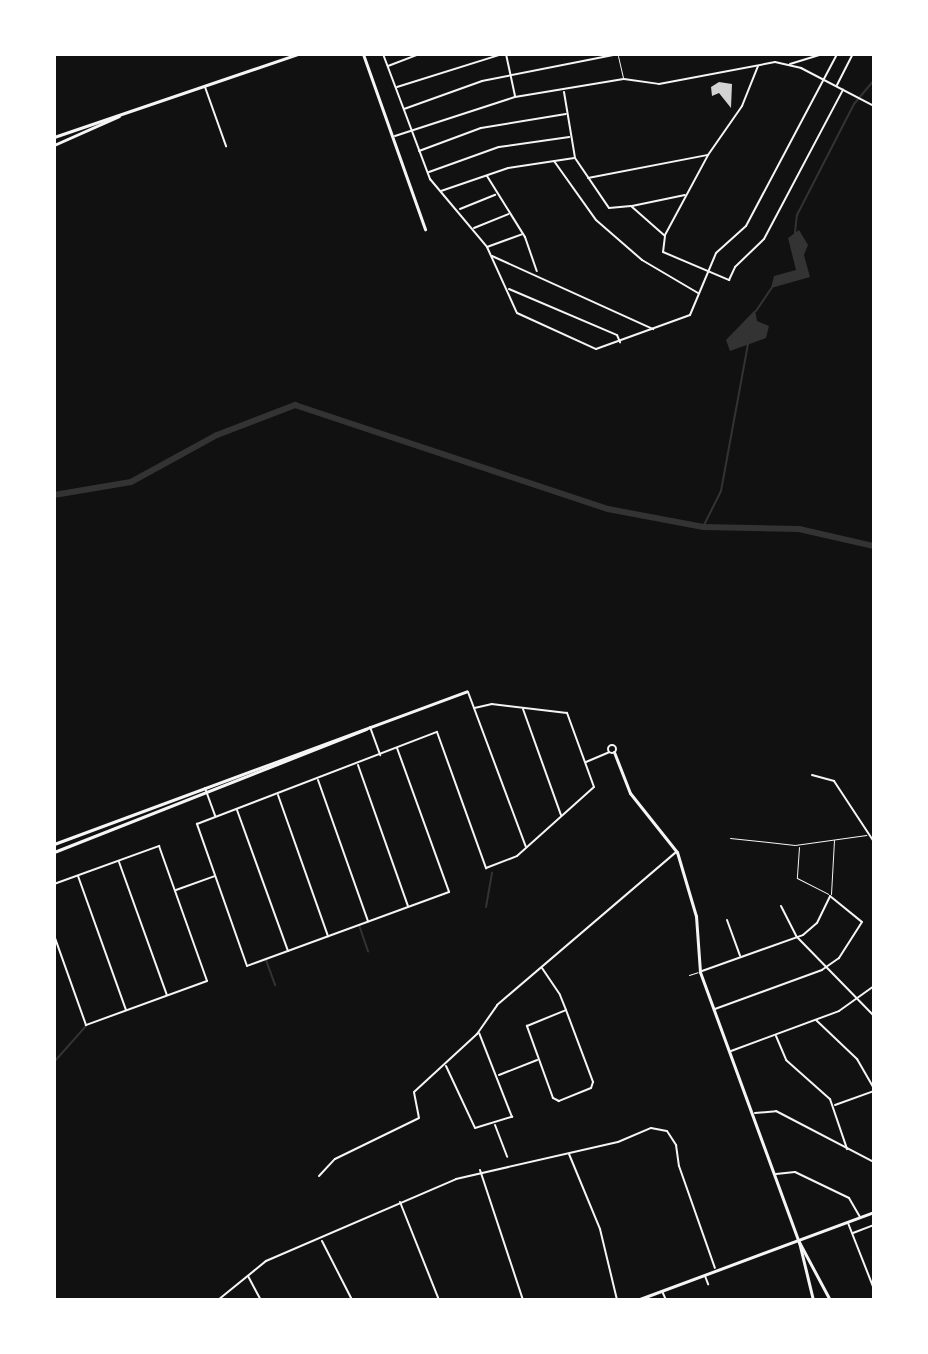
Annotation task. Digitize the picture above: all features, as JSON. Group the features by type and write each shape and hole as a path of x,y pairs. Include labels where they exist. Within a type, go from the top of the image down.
{"street":[{"path":"54,137 280,56 298,54"},
{"path":"363,54 425,229"},
{"path":"383,54 427,173 487,247 517,313 600,349 690,315 716,253 746,226 837,54"},
{"path":"387,66 420,54"},
{"path":"395,87 504,54 512,75 515,97"},
{"path":"775,62 776,54"},
{"path":"789,64 823,54"},
{"path":"836,86 853,54"},
{"path":"403,109 512,75 618,55"},
{"path":"393,137 515,97 564,92 624,79 659,84 775,62 789,64 823,79 874,106"},
{"path":"759,64 742,106 708,155 665,236 663,252 729,280 735,267 764,239 843,90"},
{"path":"204,85 226,146"},
{"path":"564,92 575,158 609,208 686,194"},
{"path":"419,151 481,128 567,114"},
{"path":"110,116 113,123"},
{"path":"54,145 113,123 119,116"},
{"path":"427,173 499,147 570,137"},
{"path":"588,178 708,155"},
{"path":"440,192 486,175 575,158"},
{"path":"554,161 596,220 642,260 700,294"},
{"path":"486,175 523,233 537,272"},
{"path":"458,210 496,194"},
{"path":"631,206 665,236"},
{"path":"474,228 509,214"},
{"path":"487,247 523,233"},
{"path":"492,256 537,272 653,330"},
{"path":"508,289 517,289 617,335 621,342"},
{"path":"54,852 206,790 467,691 527,847"},
{"path":"474,708 523,708 567,713 594,787 527,847 488,868"},
{"path":"523,708 562,816"},
{"path":"370,727 380,756"},
{"path":"397,748 449,892 247,966 197,824 437,732 492,873"},
{"path":"585,762 611,752 630,793 677,852 696,916 700,972 755,1113 799,1242 813,1300"},
{"path":"357,764 409,908"},
{"path":"812,775 834,781 874,842"},
{"path":"317,779 368,921"},
{"path":"206,790 216,817"},
{"path":"54,844 206,790"},
{"path":"277,794 328,936"},
{"path":"237,809 288,951"},
{"path":"868,835 874,830"},
{"path":"54,883 159,846 207,981 86,1025 54,935"},
{"path":"319,1176 335,1159 419,1118 413,1095 479,1032 490,1020 497,1005 677,852"},
{"path":"119,861 167,996"},
{"path":"78,876 127,1011"},
{"path":"175,890 216,876"},
{"path":"700,972 797,937 817,923 830,896 862,922 855,939 826,968 714,1009"},
{"path":"781,906 797,937 856,1001 874,1016"},
{"path":"727,920 740,957"},
{"path":"541,967 566,1010 593,1086 556,1100 527,1026 566,1010"},
{"path":"731,1051 816,1020 856,1001 874,986"},
{"path":"816,1020 857,1059 874,1089 834,1105"},
{"path":"445,1064 475,1128 512,1117 479,1032"},
{"path":"775,1035 786,1060 818,1083 834,1105 847,1149"},
{"path":"498,1075 538,1060"},
{"path":"755,1113 776,1111 874,1162"},
{"path":"494,1124 507,1157"},
{"path":"218,1300 266,1261 322,1241 400,1202 480,1170 568,1153 651,1128 667,1131 676,1145 679,1166 716,1271"},
{"path":"568,1153 600,1229 617,1300"},
{"path":"480,1170 523,1300"},
{"path":"775,1175 795,1172 849,1198 860,1218"},
{"path":"400,1202 439,1300"},
{"path":"637,1300 874,1212"},
{"path":"848,1223 874,1289"},
{"path":"852,1233 874,1225"},
{"path":"322,1241 352,1300"},
{"path":"799,1242 830,1300"},
{"path":"247,1275 261,1300"},
{"path":"705,1276 708,1284"},
{"path":"662,1291 666,1300"}],"lane":[{"path":"618,55 624,79"},
{"path":"730,838 799,844 868,835"},
{"path":"799,844 797,878 830,896 834,840"},
{"path":"689,975 700,972"},
{"path":"720,1053 731,1051"}],"shaded area":[{"path":"799,230 808,245 804,255 810,277 771,288 774,276 796,270 788,238"},
{"path":"755,310 757,321 769,326 766,338 730,351 726,340"}],"building":[{"path":"719,82 732,84 731,108 719,93 712,96 711,87"}],"waterway":[{"path":"795,233 797,215 854,104 874,80"},
{"path":"756,311 772,287"},
{"path":"703,527 721,491 748,344"},
{"path":"54,495 131,482 217,435 295,405 608,509 703,527 799,529 874,546"},
{"path":"486,907 492,873"},
{"path":"359,925 368,951"},
{"path":"266,960 275,985"},
{"path":"54,1062 86,1026"}]}
